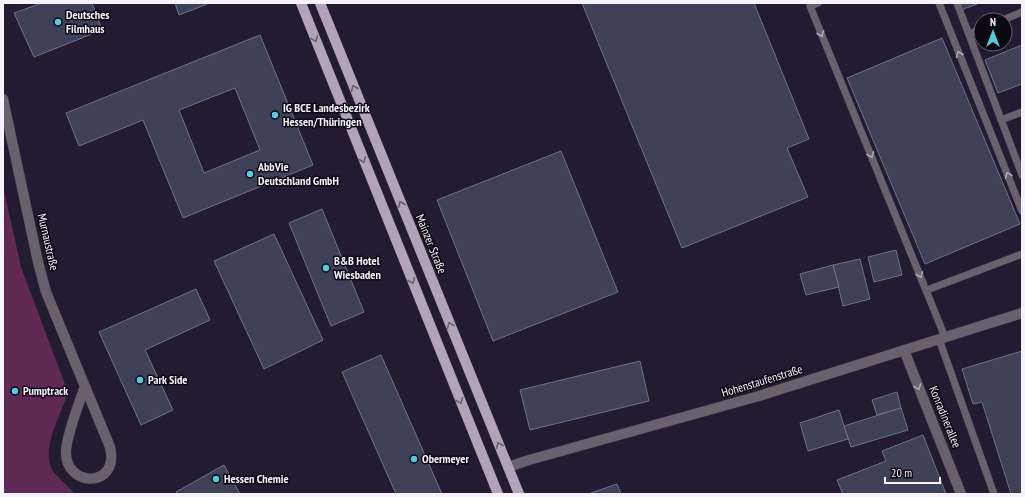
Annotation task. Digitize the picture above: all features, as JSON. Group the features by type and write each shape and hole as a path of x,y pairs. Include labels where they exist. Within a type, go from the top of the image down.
{"main road":[{"path":"301,3 498,494"},
{"name":"Mainzer Straße","path":"320,3 519,494"}],"street":[{"name":"Murnaustraße","path":"3,99 38,262 46,292 85,386 112,454 110,468 96,478 89,479 79,476 72,471 68,463 66,452 67,442 85,386"},
{"name":"Hohenstaufenstraße","path":"508,467 759,396 1022,313"},
{"name":"Konradinerallee","path":"904,350 961,494"}],"lane":[{"path":"818,3 810,6 927,290 994,494"},
{"path":"939,3 1022,211"},
{"path":"957,3 1022,175"},
{"path":"969,34 973,32"},
{"path":"1002,120 1022,112"},
{"path":"927,290 1022,254"}],"shaded area":[{"path":"3,186 21,267 66,387 67,396 52,434 49,454 50,463 55,474 75,494 3,494"}],"building":[{"name":"Deutsches Filmhaus","path":"42,3 92,3 102,30 34,57 14,13"},
{"path":"175,3 210,3 179,15"},
{"path":"582,3 754,3 809,139 787,148 808,197 682,248"},
{"path":"958,3 980,3 961,10"},
{"path":"260,35 313,165 183,218 143,120 79,146 66,113","holes":["235,88 260,150 204,173 179,110"]},
{"path":"942,38 1020,224 925,264 847,78"},
{"path":"1022,45 1022,84 998,93 985,60 1005,52 1013,52 1013,49"},
{"path":"561,151 618,292 493,341 437,200"},
{"name":"B&B Hotel Wiesbaden","path":"322,209 364,312 331,326 289,223"},
{"path":"274,234 323,340 264,369 214,261"},
{"path":"896,250 902,275 874,282 868,257"},
{"path":"860,259 870,299 843,306 833,265"},
{"path":"833,265 839,287 806,295 800,274"},
{"name":"Park Side","path":"196,289 210,320 145,350 173,410 141,425 99,332"},
{"path":"1022,351 1022,494 1011,494 982,402 973,404 962,369"},
{"path":"381,355 442,494 396,494 342,372"},
{"path":"640,361 649,401 530,430 520,390"},
{"path":"897,392 901,408 877,415 872,400"},
{"path":"901,408 908,430 851,447 844,426"},
{"path":"839,410 848,439 808,451 800,423"},
{"path":"923,435 946,494 843,494 837,480 886,461 882,451"},
{"name":"Hessen Chemie","path":"224,465 240,494 177,494 176,492"},
{"path":"617,484 621,494 588,494"}],"place":[{"name":"Deutsches Filmhaus","path":"58,22"},
{"name":"IG BCE Landesbezirk Hessen/Thüringen","path":"275,115"},
{"name":"AbbVie Deutschland GmbH","path":"250,174"},
{"name":"B&B Hotel Wiesbaden","path":"326,268"},
{"name":"Park Side","path":"140,380"},
{"name":"Pumptrack","path":"15,391"},
{"name":"Obermeyer","path":"414,459"},
{"name":"Hessen Chemie","path":"216,479"}]}
